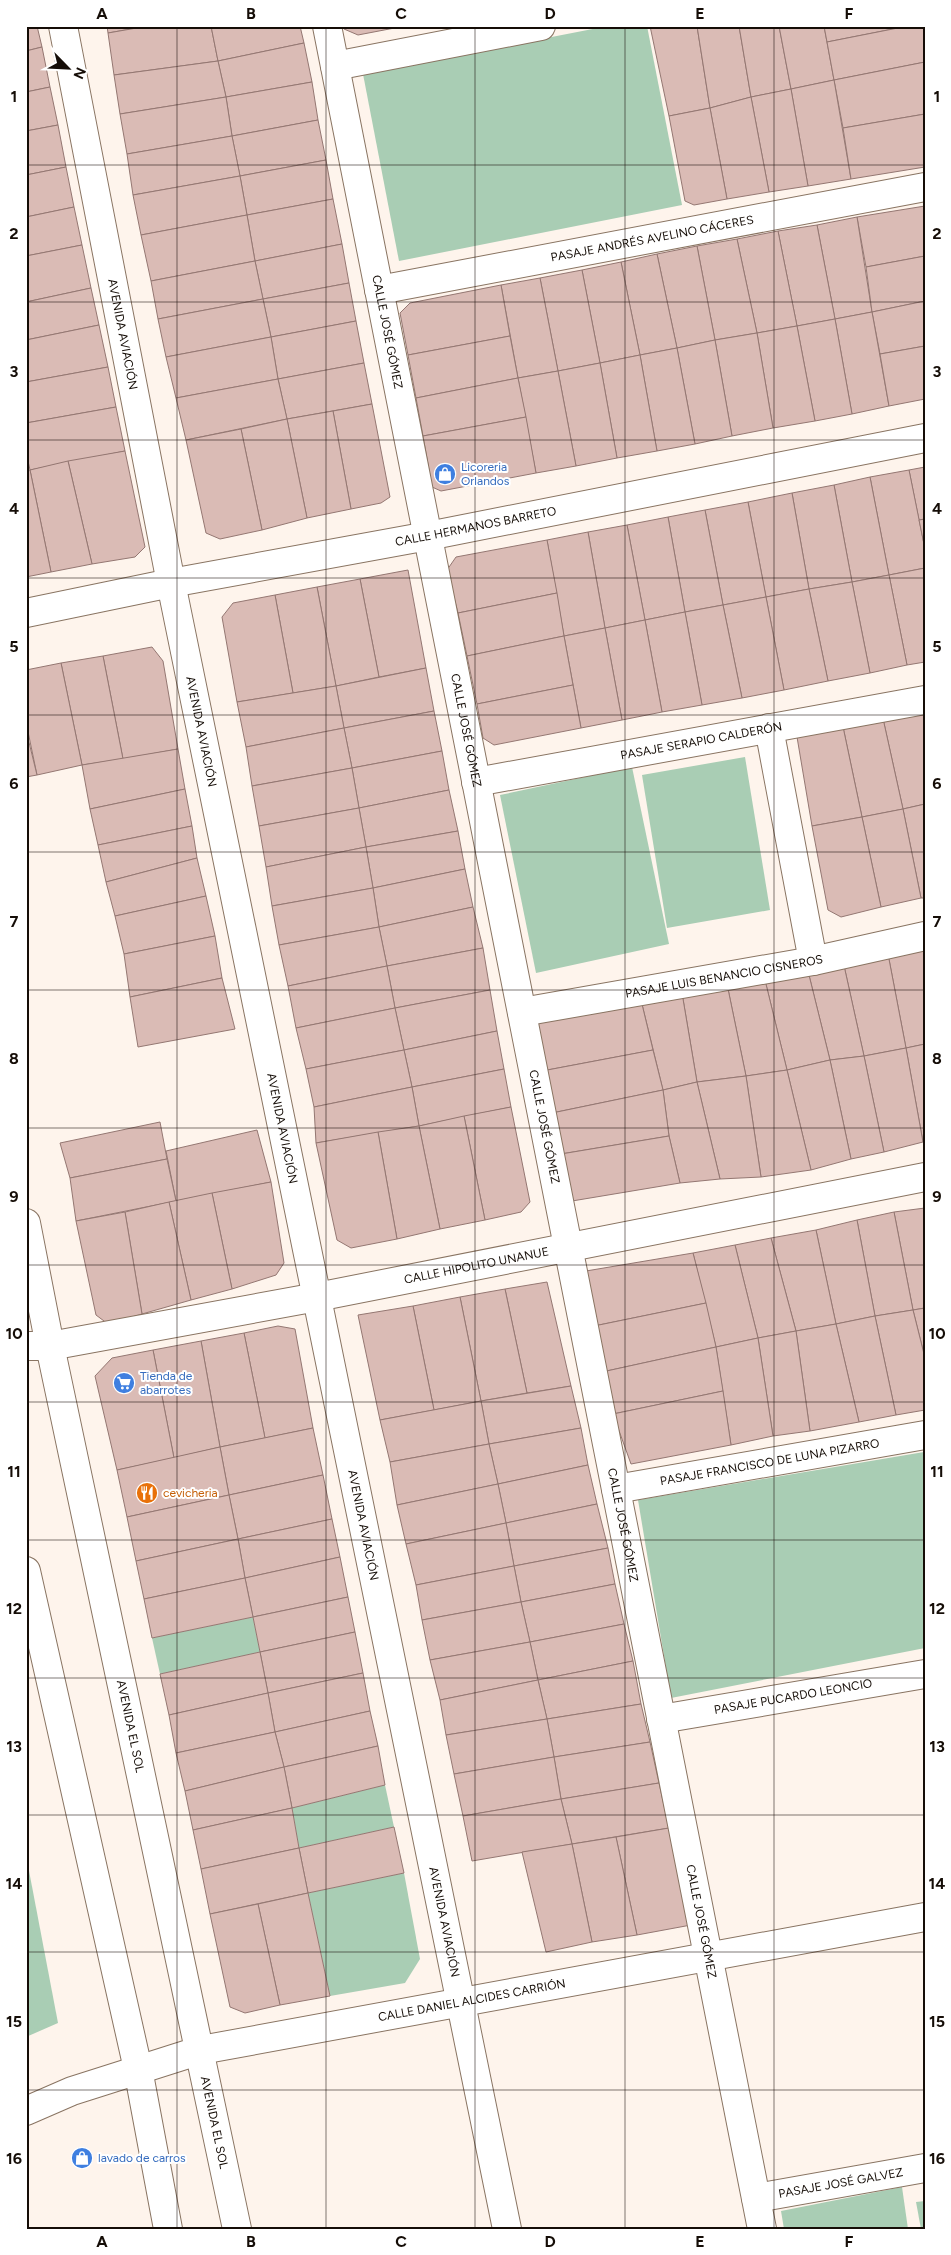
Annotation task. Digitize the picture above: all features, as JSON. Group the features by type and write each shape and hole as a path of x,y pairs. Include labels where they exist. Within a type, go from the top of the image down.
{"street":[{"name":"AVENIDA AVIACIÓN","path":"64,26 171,583 507,2229"},
{"name":"CALLE JOSÉ GÓMEZ","path":"327,26 762,2229"},
{"path":"335,66 541,26"},
{"name":"PASAJE ANDRÉS AVELINO CÁCERES","path":"379,290 925,186"},
{"name":"CALLE HERMANOS BARRETO","path":"26,613 171,583 428,536 925,438"},
{"name":"PASAJE SERAPIO CALDERÓN","path":"476,782 925,700"},
{"path":"769,728 813,961"},
{"name":"PASAJE LUIS BENANCIO CISNEROS","path":"522,1012 813,961 925,936"},
{"name":"CALLE HIPOLITO UNANUE","path":"38,1346 317,1297 925,1177"},
{"name":"AVENIDA EL SOL","path":"26,1224 38,1346 201,2050 237,2229"},
{"name":"PASAJE FRANCISCO DE LUNA PIZARRO","path":"616,1489 925,1435"},
{"path":"26,1571 138,2070 168,2229"},
{"name":"PASAJE PUCARDO LEONCIO","path":"661,1719 925,1674"},
{"name":"CALLE DANIEL ALCIDES CARRIÓN","path":"26,2111 72,2091 201,2050 925,1917"},
{"name":"PASAJE JOSÉ GALVEZ","path":"756,2198 925,2168"}],"green space":[{"path":"608,26 647,26 682,205 399,261 363,74"},
{"path":"745,757 770,910 667,928 642,775"},
{"path":"632,767 669,944 536,973 500,795"},
{"path":"924,1452 925,1648 671,1698 638,1500"},
{"path":"253,1617 260,1652 160,1674 152,1638"},
{"path":"385,1785 394,1827 299,1848 292,1808"},
{"path":"26,1855 58,2023 26,2037"},
{"path":"404,1873 420,1959 405,1983 330,1996 308,1893"},
{"path":"902,2187 908,2229 784,2229 781,2211"},
{"path":"925,2201 925,2229 921,2229 916,2202"}],"building":[{"path":"26,26 37,26 42,47 26,51"},
{"path":"107,26 148,26 108,33"},
{"path":"148,26 211,26 218,61 114,75 108,33"},
{"path":"211,26 300,26 304,43 218,61"},
{"path":"344,26 405,26 358,35 344,29"},
{"path":"650,26 697,26 710,108 669,116"},
{"path":"697,26 739,26 751,97 710,108"},
{"path":"739,26 779,26 791,89 751,97"},
{"path":"779,26 824,26 834,80 791,89"},
{"path":"824,26 908,26 827,42"},
{"path":"908,26 924,26 925,62 834,80 827,42"},
{"path":"304,43 312,82 226,97 218,61"},
{"path":"42,47 50,87 26,92 26,51"},
{"path":"218,61 226,97 120,114 114,75"},
{"path":"925,62 925,114 843,128 834,80"},
{"path":"834,80 851,179 808,186 791,89"},
{"path":"312,82 318,120 232,136 226,97"},
{"path":"50,87 58,125 26,131 26,92"},
{"path":"791,89 808,186 769,192 751,97"},
{"path":"226,97 232,136 127,154 120,114"},
{"path":"751,97 769,192 727,199 710,108"},
{"path":"710,108 727,199 694,205 685,201 669,116"},
{"path":"925,114 925,167 851,179 843,128"},
{"path":"318,120 326,160 240,176 232,136"},
{"path":"58,125 66,167 26,175 26,131"},
{"path":"232,136 240,176 133,195 127,154"},
{"path":"326,160 333,199 247,215 240,176"},
{"path":"66,167 74,207 26,217 26,175"},
{"path":"240,176 247,215 141,235 133,195"},
{"path":"333,199 342,244 255,261 247,215"},
{"path":"925,206 925,256 866,267 857,217"},
{"path":"74,207 82,245 26,256 26,217"},
{"path":"247,215 255,261 151,281 141,235"},
{"path":"857,217 872,312 835,319 817,225"},
{"path":"817,225 835,319 797,326 778,231"},
{"path":"778,231 797,326 757,333 737,239"},
{"path":"737,239 757,333 715,340 697,246"},
{"path":"342,244 349,283 263,299 255,261"},
{"path":"82,245 91,288 26,302 26,256"},
{"path":"697,246 715,340 677,348 657,254"},
{"path":"657,254 677,348 640,355 621,262"},
{"path":"925,256 925,301 872,312 866,267"},
{"path":"255,261 263,299 158,319 151,281"},
{"path":"621,262 640,355 600,363 582,270"},
{"path":"582,270 600,363 558,371 540,278"},
{"path":"540,278 558,371 518,378 501,285"},
{"path":"349,283 356,321 271,337 263,299"},
{"path":"501,285 510,336 408,355 400,313 410,303"},
{"path":"91,288 99,325 26,340 26,302"},
{"path":"263,299 271,337 166,357 158,319"},
{"path":"925,301 925,346 880,354 872,312"},
{"path":"872,312 889,406 852,414 835,319"},
{"path":"835,319 852,414 815,421 797,326"},
{"path":"356,321 364,363 278,379 271,337"},
{"path":"99,325 108,367 26,382 26,340"},
{"path":"797,326 815,421 773,428 757,333"},
{"path":"757,333 773,428 732,436 715,340"},
{"path":"510,336 518,378 416,398 408,355"},
{"path":"271,337 278,379 176,398 166,357"},
{"path":"715,340 732,436 695,444 677,348"},
{"path":"925,346 925,399 889,406 880,354"},
{"path":"677,348 695,444 657,451 640,355"},
{"path":"640,355 657,451 617,458 600,363"},
{"path":"364,363 372,404 287,419 278,379"},
{"path":"600,363 617,458 576,466 558,371"},
{"path":"108,367 116,407 26,423 26,382"},
{"path":"558,371 576,466 536,473 518,378"},
{"path":"518,378 526,417 423,436 416,398"},
{"path":"278,379 287,419 186,440 176,398"},
{"path":"372,404 390,497 381,503 351,509 333,411"},
{"path":"116,407 125,451 30,470 26,452 26,423"},
{"path":"333,411 351,509 307,518 287,419"},
{"path":"526,417 536,473 441,491 432,487 423,436"},
{"path":"287,419 307,518 262,530 241,429"},
{"path":"241,429 262,530 220,539 206,533 186,440"},
{"path":"125,451 145,547 135,557 92,564 68,461"},
{"path":"68,461 92,564 51,572 30,470"},
{"path":"925,467 925,519 919,520 909,470"},
{"path":"30,470 51,572 26,577 26,471"},
{"path":"909,470 925,549 925,568 889,575 870,477"},
{"path":"870,477 889,575 852,582 834,485"},
{"path":"834,485 852,582 809,589 792,493"},
{"path":"792,493 809,589 766,597 748,502"},
{"path":"748,502 766,597 723,605 705,510"},
{"path":"705,510 723,605 685,612 668,517"},
{"path":"668,517 685,612 645,620 627,525"},
{"path":"925,519 925,549 919,520"},
{"path":"627,525 645,620 605,628 588,532"},
{"path":"588,532 605,628 564,636 547,540"},
{"path":"547,540 557,593 458,613 447,570 456,557"},
{"path":"925,568 925,662 907,665 889,575"},
{"path":"408,570 426,668 379,677 360,579"},
{"path":"889,575 907,665 870,673 852,582"},
{"path":"360,579 379,677 336,686 317,587"},
{"path":"852,582 870,673 828,681 809,589"},
{"path":"317,587 336,686 293,693 275,595"},
{"path":"809,589 828,681 784,690 766,597"},
{"path":"557,593 564,636 467,656 458,613"},
{"path":"275,595 293,693 237,702 222,617 233,603"},
{"path":"766,597 784,690 742,698 723,605"},
{"path":"723,605 742,698 702,705 685,612"},
{"path":"685,612 702,705 662,712 645,620"},
{"path":"645,620 662,712 622,720 605,628"},
{"path":"605,628 622,720 581,728 564,636"},
{"path":"564,636 573,685 477,704 467,656"},
{"path":"152,647 163,661 178,749 123,759 103,656"},
{"path":"103,656 123,759 82,765 61,663"},
{"path":"61,663 82,765 37,775 26,722 26,670"},
{"path":"426,668 434,711 344,728 336,686"},
{"path":"573,685 581,728 494,745 483,738 477,704"},
{"path":"336,686 344,728 246,747 237,702"},
{"path":"925,707 925,804 903,809 882,714"},
{"path":"434,711 442,751 352,768 344,728"},
{"path":"882,714 903,809 862,817 842,722"},
{"path":"842,722 862,817 812,826 796,731"},
{"path":"344,728 352,768 252,786 246,747"},
{"path":"26,730 37,775 26,777"},
{"path":"178,749 185,789 90,809 82,765"},
{"path":"442,751 449,790 359,808 352,768"},
{"path":"352,768 359,808 259,826 252,786"},
{"path":"185,789 192,826 98,845 90,809"},
{"path":"449,790 458,831 366,847 359,808"},
{"path":"925,804 925,898 921,898 903,809"},
{"path":"359,808 366,847 266,867 259,826"},
{"path":"903,809 921,898 881,907 862,817"},
{"path":"862,817 881,907 841,917 828,910 812,826"},
{"path":"192,826 197,858 106,882 98,845"},
{"path":"458,831 465,869 373,888 366,847"},
{"path":"366,847 373,888 272,906 266,867"},
{"path":"197,858 206,896 115,916 106,882"},
{"path":"465,869 473,907 379,927 373,888"},
{"path":"373,888 379,927 279,945 272,906"},
{"path":"206,896 215,936 124,954 115,916"},
{"path":"473,907 483,948 387,966 379,927"},
{"path":"379,927 387,966 288,986 279,945"},
{"path":"215,936 222,978 130,997 124,954"},
{"path":"925,946 925,1044 906,1048 888,954"},
{"path":"483,948 490,990 395,1008 387,966"},
{"path":"888,954 906,1048 864,1056 843,961"},
{"path":"843,961 864,1056 830,1060 807,967"},
{"path":"387,966 395,1008 296,1028 288,986"},
{"path":"807,967 830,1060 787,1070 764,976"},
{"path":"764,976 787,1070 746,1076 727,984"},
{"path":"222,978 235,1029 138,1047 130,997"},
{"path":"727,984 746,1076 697,1082 682,993"},
{"path":"490,990 497,1031 404,1050 395,1008"},
{"path":"682,993 697,1082 663,1090 641,1000"},
{"path":"641,1000 653,1050 542,1071 537,1022"},
{"path":"395,1008 404,1050 306,1069 296,1028"},
{"path":"497,1031 504,1069 412,1087 404,1050"},
{"path":"925,1044 925,1141 923,1142 906,1048"},
{"path":"906,1048 923,1142 884,1152 864,1056"},
{"path":"404,1050 412,1087 314,1107 306,1069"},
{"path":"653,1050 663,1090 552,1113 542,1071"},
{"path":"864,1056 884,1152 851,1159 830,1060"},
{"path":"830,1060 851,1159 811,1170 787,1070"},
{"path":"504,1069 511,1107 419,1126 412,1087"},
{"path":"787,1070 811,1170 761,1177 746,1076"},
{"path":"746,1076 761,1177 720,1179 697,1082"},
{"path":"697,1082 720,1179 680,1183 669,1136 663,1090"},
{"path":"412,1087 419,1126 316,1143 314,1107"},
{"path":"663,1090 669,1136 561,1154 552,1113"},
{"path":"511,1107 530,1202 521,1212 485,1220 464,1116"},
{"path":"464,1116 485,1220 440,1229 419,1126"},
{"path":"160,1122 167,1159 70,1178 60,1143"},
{"path":"419,1126 440,1229 397,1239 378,1132"},
{"path":"257,1130 271,1182 176,1201 166,1151"},
{"path":"378,1132 397,1239 351,1248 337,1240 316,1143"},
{"path":"669,1136 680,1183 572,1201 561,1154"},
{"path":"167,1159 176,1201 76,1221 70,1178"},
{"path":"271,1182 284,1263 276,1275 232,1289 212,1193"},
{"path":"212,1193 232,1289 191,1300 169,1202"},
{"path":"169,1202 191,1300 142,1314 125,1212"},
{"path":"925,1208 925,1308 913,1310 894,1212"},
{"path":"125,1212 142,1314 108,1324 96,1315 76,1221"},
{"path":"894,1212 913,1310 875,1316 857,1220"},
{"path":"857,1220 875,1316 836,1324 816,1230"},
{"path":"816,1230 836,1324 796,1331 771,1238"},
{"path":"771,1238 796,1331 758,1338 735,1245"},
{"path":"735,1245 758,1338 716,1347 693,1253"},
{"path":"693,1253 706,1303 594,1326 586,1271"},
{"path":"547,1282 571,1386 527,1393 505,1289"},
{"path":"505,1289 527,1393 481,1401 460,1297"},
{"path":"460,1297 481,1401 434,1410 413,1306"},
{"path":"706,1303 716,1347 602,1372 594,1326"},
{"path":"413,1306 434,1410 380,1420 358,1315"},
{"path":"925,1308 925,1358 913,1310"},
{"path":"913,1310 925,1358 925,1410 896,1415 875,1316"},
{"path":"875,1316 896,1415 859,1422 836,1324"},
{"path":"836,1324 859,1422 810,1431 796,1331"},
{"path":"278,1326 295,1329 313,1428 265,1438 244,1333"},
{"path":"796,1331 810,1431 773,1436 758,1338"},
{"path":"244,1333 265,1438 220,1447 201,1341"},
{"path":"758,1338 773,1436 731,1445 716,1347"},
{"path":"201,1341 220,1447 174,1458 153,1350"},
{"path":"716,1347 723,1391 613,1414 602,1372"},
{"path":"153,1350 174,1458 117,1470 95,1376 112,1358"},
{"path":"571,1386 581,1428 489,1444 481,1401"},
{"path":"723,1391 731,1445 631,1464 613,1414"},
{"path":"481,1401 489,1444 390,1462 380,1420"},
{"path":"313,1428 323,1475 229,1495 220,1447"},
{"path":"581,1428 588,1465 498,1484 489,1444"},
{"path":"489,1444 498,1484 397,1505 390,1462"},
{"path":"220,1447 229,1495 127,1517 117,1470"},
{"path":"588,1465 597,1504 506,1523 498,1484"},
{"path":"323,1475 332,1519 238,1539 229,1495"},
{"path":"498,1484 506,1523 406,1544 397,1505"},
{"path":"229,1495 238,1539 136,1561 127,1517"},
{"path":"597,1504 608,1548 514,1566 506,1523"},
{"path":"332,1519 340,1557 245,1578 238,1539"},
{"path":"506,1523 514,1566 416,1585 406,1544"},
{"path":"238,1539 245,1578 144,1599 136,1561"},
{"path":"608,1548 615,1584 521,1602 514,1566"},
{"path":"340,1557 348,1597 253,1617 245,1578"},
{"path":"514,1566 521,1602 422,1620 416,1585"},
{"path":"245,1578 253,1617 152,1638 144,1599"},
{"path":"615,1584 624,1624 530,1642 521,1602"},
{"path":"348,1597 355,1632 260,1652 253,1617"},
{"path":"521,1602 530,1642 430,1660 422,1620"},
{"path":"624,1624 633,1661 538,1680 530,1642"},
{"path":"355,1632 363,1673 268,1693 260,1652"},
{"path":"530,1642 538,1680 440,1700 430,1660"},
{"path":"260,1652 268,1693 169,1715 160,1674"},
{"path":"633,1661 641,1704 547,1719 538,1680"},
{"path":"363,1673 370,1711 275,1732 268,1693"},
{"path":"538,1680 547,1719 446,1735 440,1700"},
{"path":"268,1693 275,1732 176,1753 169,1715"},
{"path":"641,1704 650,1742 554,1757 547,1719"},
{"path":"370,1711 378,1746 284,1767 275,1732"},
{"path":"547,1719 554,1757 454,1774 446,1735"},
{"path":"275,1732 284,1767 185,1791 176,1753"},
{"path":"650,1742 659,1783 561,1799 554,1757"},
{"path":"378,1746 385,1785 292,1808 284,1767"},
{"path":"554,1757 561,1799 463,1816 454,1774"},
{"path":"284,1767 292,1808 193,1830 185,1791"},
{"path":"659,1783 669,1828 572,1844 561,1799"},
{"path":"561,1799 572,1844 472,1861 463,1816"},
{"path":"292,1808 299,1848 201,1869 193,1830"},
{"path":"394,1827 404,1873 308,1893 299,1848"},
{"path":"669,1828 691,1925 637,1935 616,1837"},
{"path":"616,1837 637,1935 592,1942 572,1844"},
{"path":"572,1844 592,1942 546,1952 522,1852"},
{"path":"299,1848 308,1893 210,1914 201,1869"},
{"path":"308,1893 330,1996 280,2005 258,1904"},
{"path":"258,1904 280,2005 245,2013 230,2007 210,1914"}],"place":[{"name":"Licoreria Orlandos","path":"445,474"},
{"name":"Tienda de abarrotes","path":"124,1383"},
{"name":"cevicheria","path":"147,1493"},
{"name":"lavado de carros","path":"82,2158"}]}
